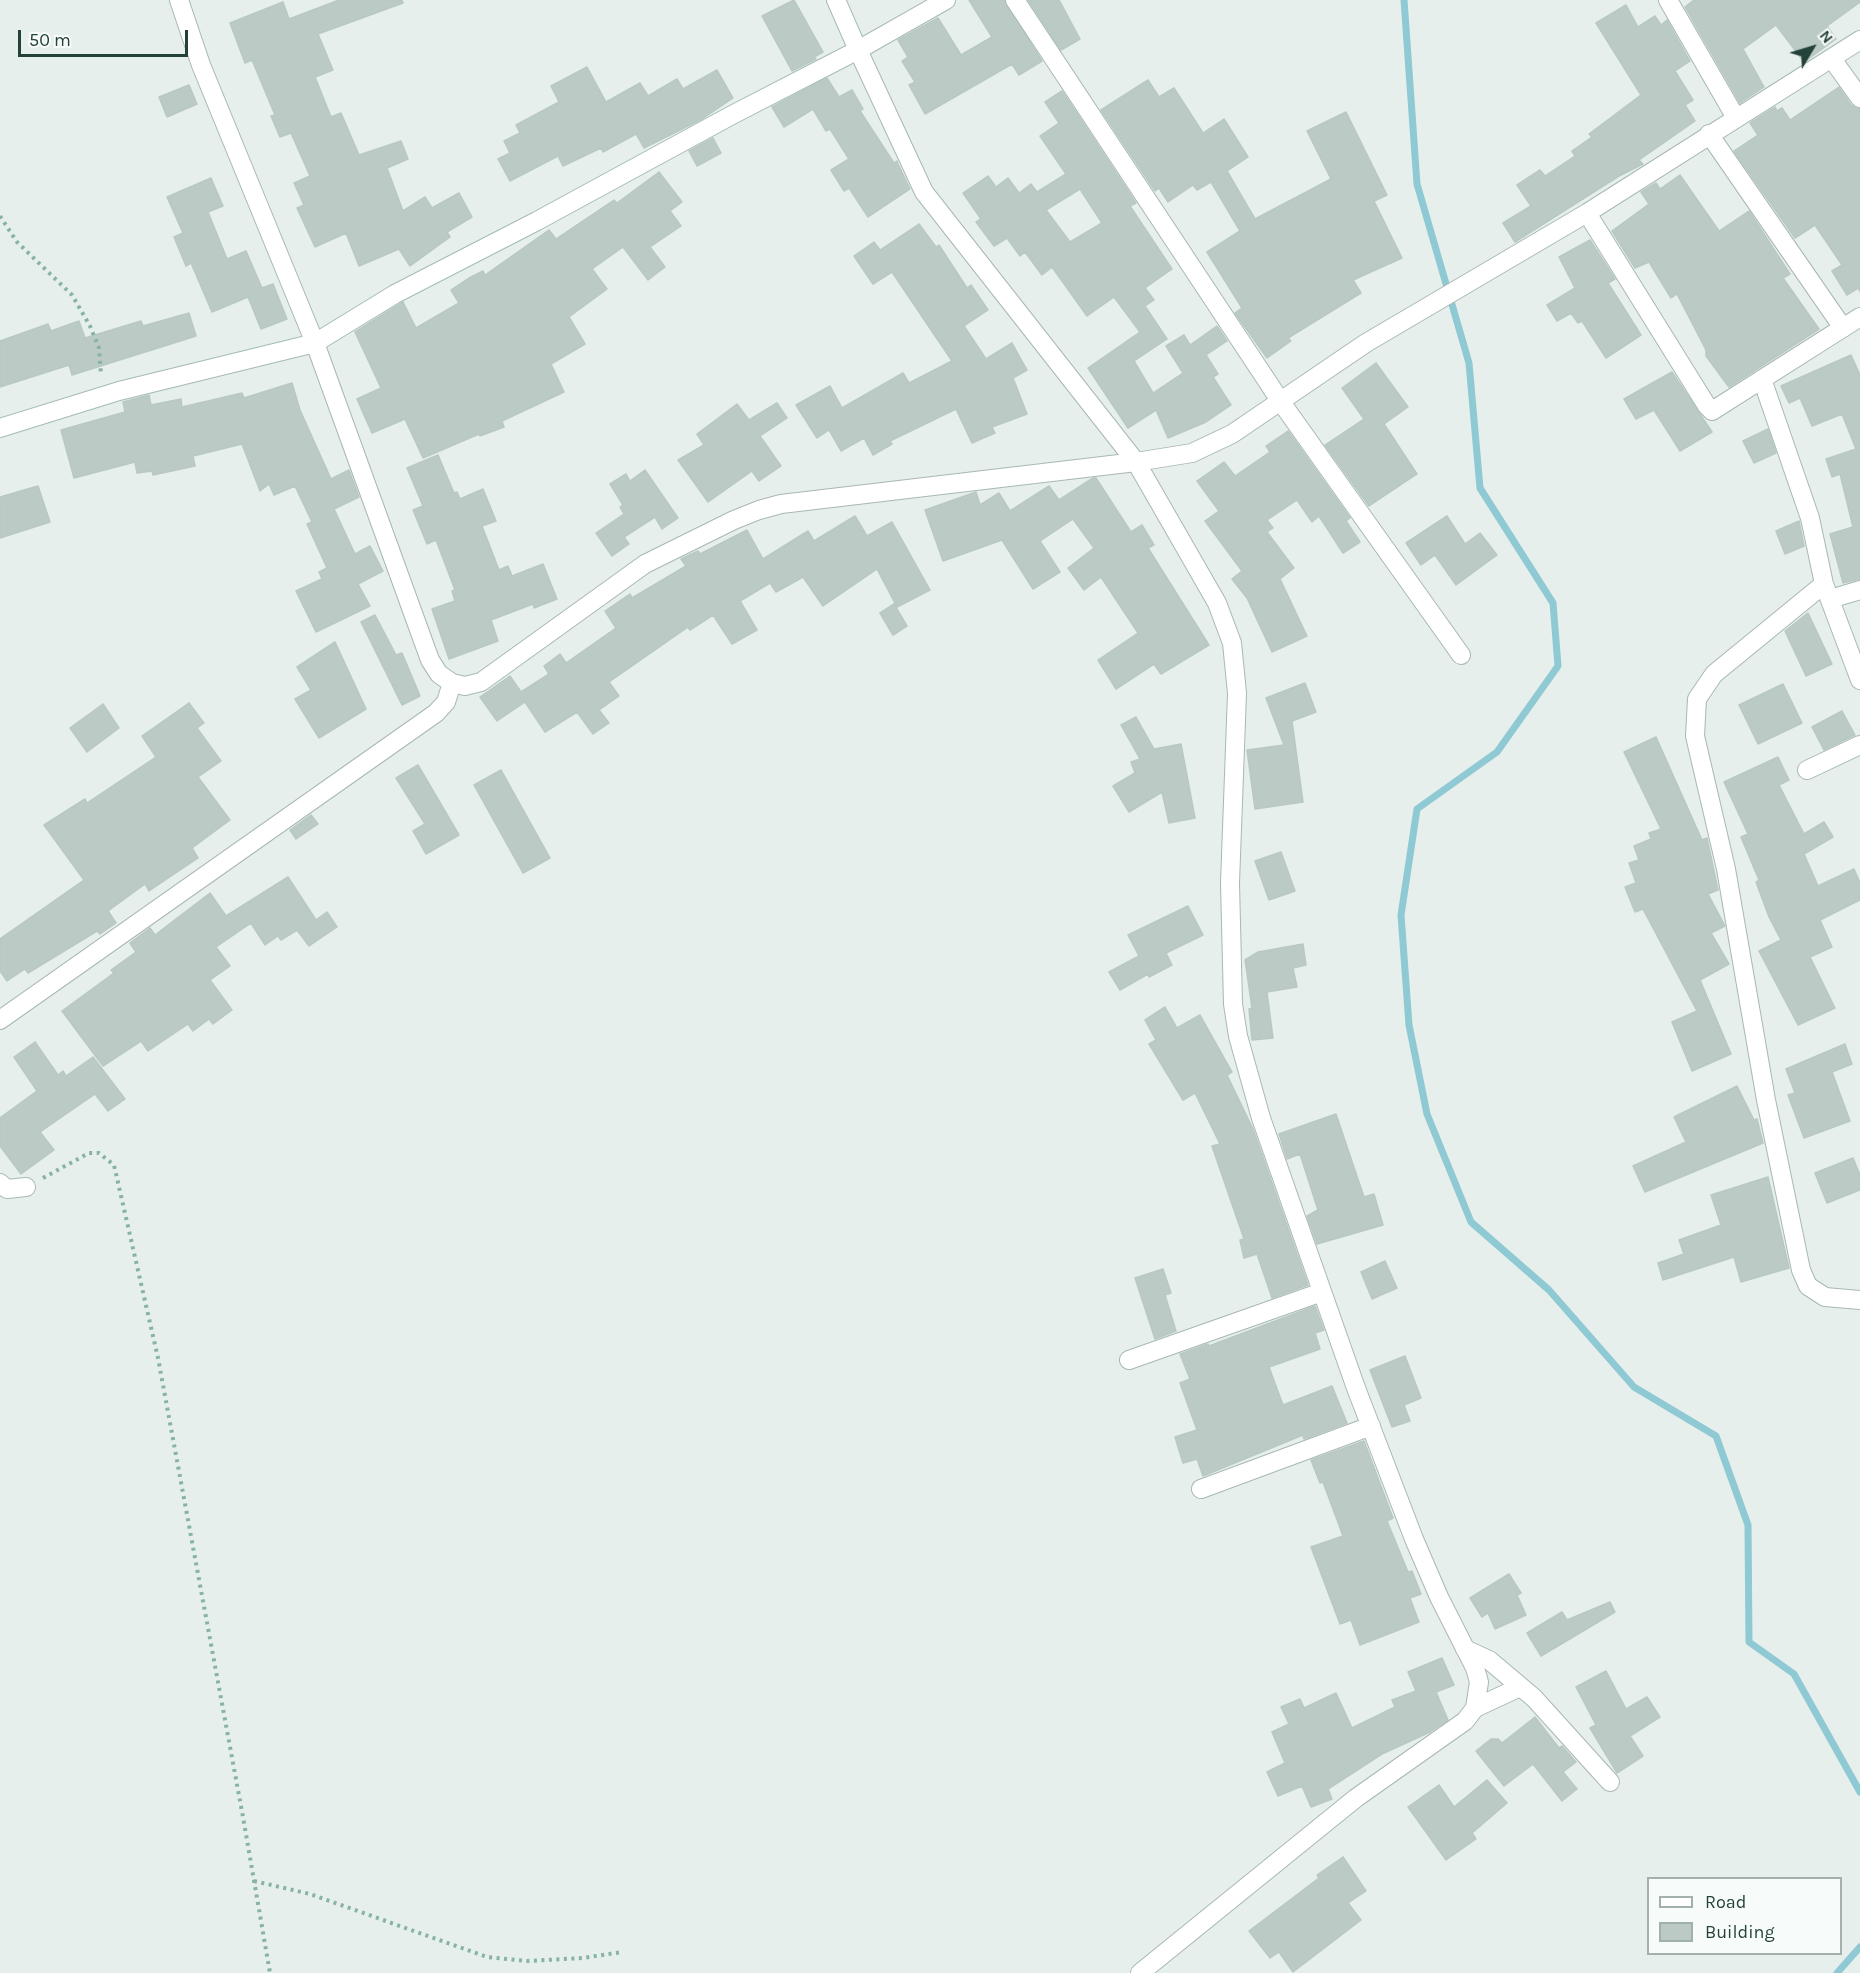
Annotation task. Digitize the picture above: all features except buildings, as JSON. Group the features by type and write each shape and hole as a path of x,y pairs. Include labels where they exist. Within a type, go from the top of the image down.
{"street":[{"path":"179,0 201,65 315,343 430,660 439,674 452,683 465,686 481,682 645,564 759,510 810,500 1136,462 1192,453 1232,434 1366,343 1457,287 1587,213 1860,40"},
{"path":"836,0 924,192 1136,462 1217,603 1232,643 1237,693 1231,831 1233,1004 1238,1036 1261,1118 1371,1426 1418,1549 1466,1649 1479,1683 1475,1708"},
{"path":"0,428 119,392 315,343 395,294 858,50 946,0"},
{"path":"1015,0 1281,402 1461,655"},
{"path":"1668,0 1736,117"},
{"path":"1832,59 1860,98"},
{"path":"1709,134 1843,328"},
{"path":"1587,213 1712,411 1860,317"},
{"path":"1762,379 1810,518 1827,591 1860,680"},
{"path":"1860,590 1827,591 1714,674 1697,699 1695,736 1726,869 1766,1100 1801,1270 1808,1286 1826,1298 1860,1300"},
{"path":"0,1020 436,713 446,702 452,683"},
{"path":"1807,770 1860,745"},
{"path":"0,1183 7,1189 26,1187"},
{"path":"1129,1360 1322,1292"},
{"path":"1201,1489 1371,1426"},
{"path":"1466,1649 1489,1660 1518,1688 1534,1698 1610,1782"},
{"path":"1140,1973 1356,1798 1447,1736 1475,1708 1518,1688"}],"path":[{"path":"0,216 16,242 72,295 90,326 119,392"},
{"path":"26,1187 89,1153 99,1153 114,1166 158,1358 270,1973"},
{"path":"254,1881 310,1894 487,1957 527,1961 583,1958 622,1952"}],"waterway":[{"path":"1404,0 1417,184 1469,363 1480,488 1553,603 1558,666 1497,752 1417,809 1401,915 1409,1025 1427,1114 1471,1222 1549,1290 1634,1387 1716,1436 1748,1525 1749,1642 1794,1674 1860,1792"},
{"path":"1837,1973 1860,1947"}]}
